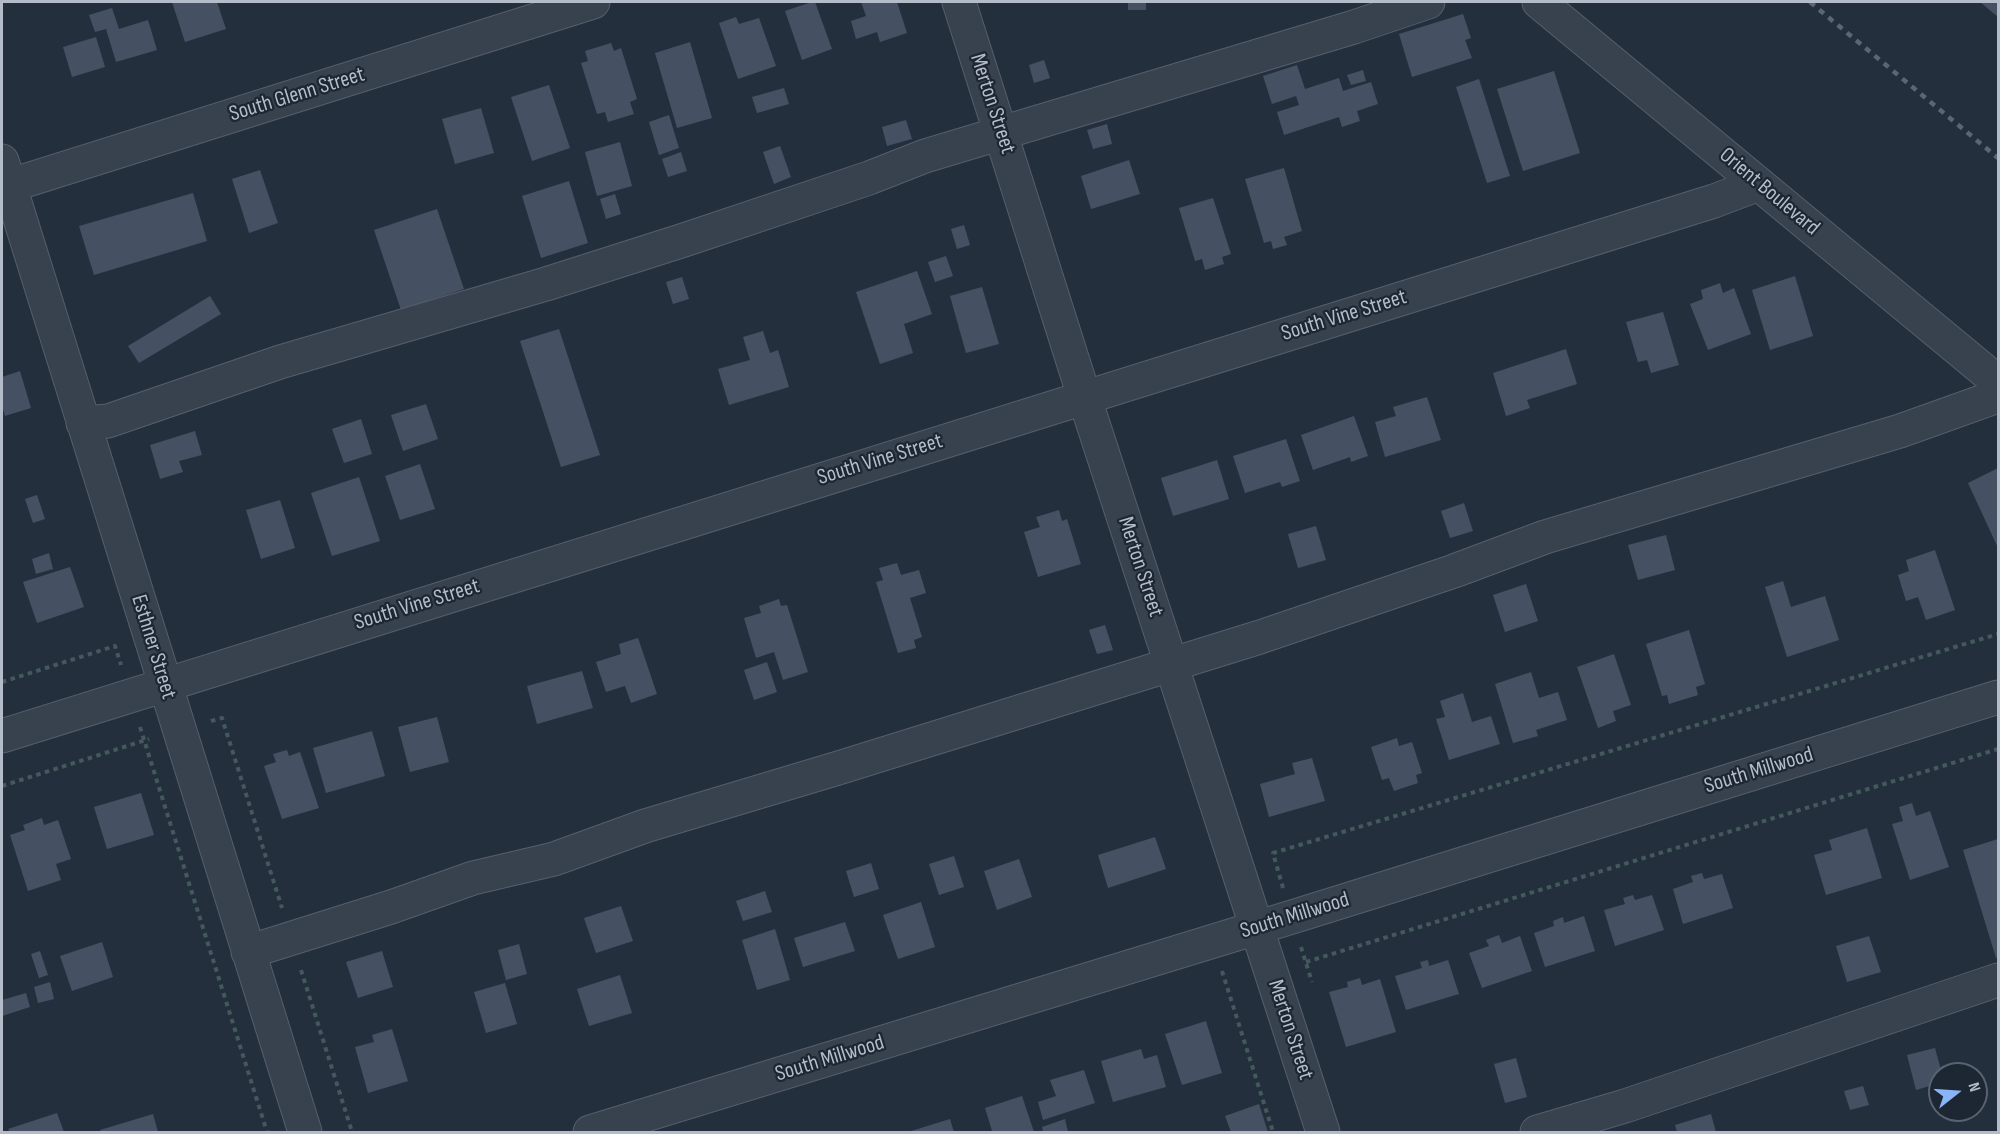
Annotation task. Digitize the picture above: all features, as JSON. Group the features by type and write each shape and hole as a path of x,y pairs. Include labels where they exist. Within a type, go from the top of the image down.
{"street":[{"name":"South Glenn Street","path":"4,178 592,2"},
{"name":"Merton Street","path":"959,2 1084,396 1323,1132"},
{"path":"83,423 108,421 280,362 546,284 869,178 926,156 1354,27 1428,2"},
{"name":"Orient Boulevard","path":"1539,2 1998,382"},
{"name":"Esthner Street","path":"4,178 305,1132"},
{"name":"South Vine Street","path":"2,736 1703,204 1759,184"},
{"path":"248,952 391,907 473,878 554,858 645,826 835,770 1260,637 1443,575 1545,537 1900,431 1998,396"},
{"name":"South Millwood","path":"590,1132 1257,928 1998,697"},
{"path":"1537,1132 1693,1084 1998,980"}],"path":[{"path":"1273,854 1998,633"},
{"path":"2,682 115,646 267,1132"},
{"path":"1306,962 1998,749"},
{"path":"1220,965 1273,1132"}],"building":[{"path":"172,2 217,2 226,29 185,42"},
{"path":"815,2 832,49 802,60 785,11"},
{"path":"861,2 897,2 907,33 880,42 877,32 856,39 851,21 866,16"},
{"path":"1128,2 1146,2 1146,10 1128,10"},
{"path":"1980,2 1998,2 1998,17"},
{"path":"112,8 119,29 148,20 157,50 116,62 106,29 95,32 89,15"},
{"path":"1463,14 1471,38 1465,40 1472,58 1412,77 1399,34"},
{"path":"736,17 739,24 759,18 776,66 738,79 719,23"},
{"path":"96,37 105,67 72,77 63,47"},
{"path":"690,42 712,118 677,128 655,53"},
{"path":"611,43 614,51 621,48 637,99 630,102 634,114 608,122 605,112 597,114 581,63 588,61 585,51"},
{"path":"1044,60 1050,78 1034,83 1029,65"},
{"path":"1297,65 1305,89 1339,78 1343,91 1371,82 1378,104 1357,111 1360,121 1342,127 1339,117 1284,135 1277,112 1299,105 1296,96 1272,104 1263,76"},
{"path":"1363,70 1366,81 1351,85 1347,75"},
{"path":"1554,71 1580,153 1523,171 1497,89"},
{"path":"1479,79 1510,176 1487,183 1456,87"},
{"path":"549,85 570,148 532,161 511,97"},
{"path":"784,88 789,104 757,113 752,97"},
{"path":"481,108 494,153 455,164 442,119"},
{"path":"669,115 679,148 659,155 649,122"},
{"path":"906,120 912,139 887,146 882,127"},
{"path":"1107,124 1112,144 1093,149 1087,130"},
{"path":"620,142 632,186 597,196 585,152"},
{"path":"780,146 791,177 774,184 763,152"},
{"path":"681,152 687,171 668,177 662,159"},
{"path":"1129,160 1140,194 1091,209 1081,176"},
{"path":"1284,168 1302,231 1284,237 1287,245 1273,249 1271,241 1264,243 1245,179"},
{"path":"260,170 278,223 249,233 232,179"},
{"path":"569,181 588,243 541,258 522,196"},
{"path":"193,193 207,241 94,275 79,226"},
{"path":"615,194 621,214 606,219 600,199"},
{"path":"1213,198 1231,254 1222,257 1224,264 1205,270 1202,259 1195,261 1179,208"},
{"path":"437,209 464,289 401,310 374,230"},
{"path":"964,225 970,245 957,249 951,229"},
{"path":"946,256 953,276 935,282 928,262"},
{"path":"917,271 932,314 904,324 913,353 880,364 856,292"},
{"path":"1795,276 1813,336 1770,350 1752,290"},
{"path":"682,277 689,299 673,304 666,282"},
{"path":"1720,283 1723,293 1734,288 1751,334 1708,350 1690,304 1703,299 1701,290"},
{"path":"982,287 999,344 966,353 950,296"},
{"path":"210,296 221,314 139,363 128,346"},
{"path":"1663,312 1679,365 1651,373 1647,360 1638,362 1626,322"},
{"path":"559,329 600,455 561,467 520,341"},
{"path":"763,331 770,353 778,350 789,387 729,405 718,369 750,360 743,337"},
{"path":"1566,349 1577,384 1527,400 1530,408 1506,416 1493,373"},
{"path":"20,371 31,408 5,416 2,406 2,377"},
{"path":"1427,397 1441,440 1385,457 1375,422 1396,416 1393,407"},
{"path":"426,404 438,439 403,451 391,415"},
{"path":"1354,416 1368,456 1351,462 1350,457 1313,470 1301,435"},
{"path":"361,419 372,454 344,463 332,429"},
{"path":"195,431 202,455 179,461 183,472 160,479 150,445"},
{"path":"1286,439 1300,481 1282,487 1280,482 1245,493 1233,456"},
{"path":"1217,460 1229,499 1173,516 1161,478"},
{"path":"420,464 435,509 400,520 385,476"},
{"path":"1998,468 1998,548 1968,483"},
{"path":"359,477 380,541 332,556 311,493"},
{"path":"37,495 45,519 33,523 25,499"},
{"path":"280,500 295,548 261,559 246,510"},
{"path":"1464,503 1473,531 1450,538 1441,511"},
{"path":"1059,510 1062,521 1067,519 1081,564 1038,577 1024,532 1040,527 1036,517"},
{"path":"1316,526 1326,560 1298,568 1288,534"},
{"path":"1666,535 1675,570 1638,580 1628,545"},
{"path":"1935,550 1955,610 1926,620 1918,597 1906,601 1898,575 1909,571 1906,560"},
{"path":"49,553 53,569 36,574 32,559"},
{"path":"897,563 901,575 919,570 926,593 910,598 922,637 914,640 916,648 898,653 876,582 883,580 879,568"},
{"path":"70,567 84,607 37,623 23,582"},
{"path":"1783,581 1791,607 1825,596 1839,640 1787,657 1765,587"},
{"path":"1526,584 1538,621 1505,632 1493,595"},
{"path":"779,599 781,606 787,605 808,672 783,680 774,652 756,658 744,618 761,613 759,606"},
{"path":"1105,625 1113,650 1097,654 1089,630"},
{"path":"1689,630 1705,684 1696,687 1698,695 1669,704 1667,695 1662,696 1646,644"},
{"path":"638,638 657,694 631,703 625,686 606,692 596,662 621,654 619,644"},
{"path":"1614,654 1631,705 1613,711 1616,721 1598,728 1577,667"},
{"path":"767,662 777,692 754,700 744,670"},
{"path":"582,671 593,708 537,724 527,686"},
{"path":"1531,672 1539,698 1558,692 1567,720 1536,730 1538,736 1513,743 1495,684"},
{"path":"1463,693 1472,722 1491,716 1500,744 1449,760 1436,719 1445,717 1440,701"},
{"path":"437,717 449,762 410,772 398,727"},
{"path":"372,731 385,776 326,793 313,748"},
{"path":"1397,738 1399,746 1412,742 1422,773 1416,775 1418,783 1394,791 1389,778 1382,780 1371,747"},
{"path":"287,750 289,756 300,752 319,808 282,819 264,766 276,762 273,754"},
{"path":"1312,758 1325,801 1269,817 1260,784 1295,774 1292,763"},
{"path":"141,793 154,835 107,849 94,807"},
{"path":"1912,803 1916,816 1930,811 1949,867 1910,880 1892,824 1903,821 1899,807"},
{"path":"42,818 44,825 58,820 71,859 56,864 61,880 28,891 10,835 25,830 23,825"},
{"path":"1867,828 1882,878 1826,895 1814,855 1832,850 1829,840"},
{"path":"1155,837 1166,869 1108,888 1098,855"},
{"path":"1998,839 1998,957 1996,958 1963,850"},
{"path":"954,856 964,887 939,895 929,864"},
{"path":"1019,859 1032,897 997,910 984,871"},
{"path":"871,863 879,889 854,897 846,871"},
{"path":"1702,873 1704,879 1722,874 1733,908 1683,924 1673,889 1693,882 1691,876"},
{"path":"765,891 772,912 743,921 736,901"},
{"path":"1633,895 1635,900 1652,895 1664,930 1615,946 1604,910 1625,904 1623,898"},
{"path":"921,902 935,947 898,959 883,915"},
{"path":"621,906 633,941 596,953 584,918"},
{"path":"1584,916 1595,951 1545,967 1534,933 1554,926 1553,921 1563,917 1564,923"},
{"path":"845,922 855,951 803,967 794,938"},
{"path":"775,929 790,980 757,990 742,940"},
{"path":"1499,935 1502,943 1520,936 1532,971 1482,988 1469,953 1489,946 1486,940"},
{"path":"1869,936 1881,972 1847,982 1836,946"},
{"path":"102,942 113,977 72,991 60,956"},
{"path":"519,944 527,974 506,980 498,950"},
{"path":"40,951 48,975 39,978 31,954"},
{"path":"382,951 393,987 358,998 346,962"},
{"path":"1428,960 1429,966 1448,960 1459,994 1406,1010 1395,976 1422,968 1420,962"},
{"path":"620,975 632,1013 589,1026 577,989"},
{"path":"1360,978 1362,985 1380,979 1396,1032 1346,1047 1329,992 1348,987 1347,982"},
{"path":"50,982 54,999 38,1003 34,987"},
{"path":"505,983 517,1024 486,1033 474,992"},
{"path":"26,993 30,1007 2,1016 2,1000"},
{"path":"1206,1021 1222,1073 1182,1085 1165,1034"},
{"path":"392,1029 408,1081 368,1093 355,1047 374,1042 372,1035"},
{"path":"1935,1048 1939,1062 1928,1062 1928,1086 1916,1090 1907,1055"},
{"path":"1141,1049 1144,1059 1157,1055 1166,1087 1113,1102 1101,1061"},
{"path":"1516,1058 1527,1097 1505,1103 1494,1064"},
{"path":"1084,1070 1095,1103 1043,1120 1038,1102 1056,1096 1050,1080"},
{"path":"1863,1086 1869,1105 1850,1110 1844,1091"},
{"path":"1022,1096 1034,1132 988,1132 992,1131 985,1108"},
{"path":"1259,1104 1268,1132 1231,1132 1225,1116"},
{"path":"57,1113 64,1132 10,1132 8,1129"},
{"path":"153,1114 158,1132 101,1132 100,1130"},
{"path":"1711,1114 1716,1132 1677,1132 1675,1125"},
{"path":"950,1119 954,1132 908,1132"},
{"path":"1065,1119 1068,1132 1043,1132 1042,1127"}],"railway":[{"path":"1810,2 1998,158"}]}
